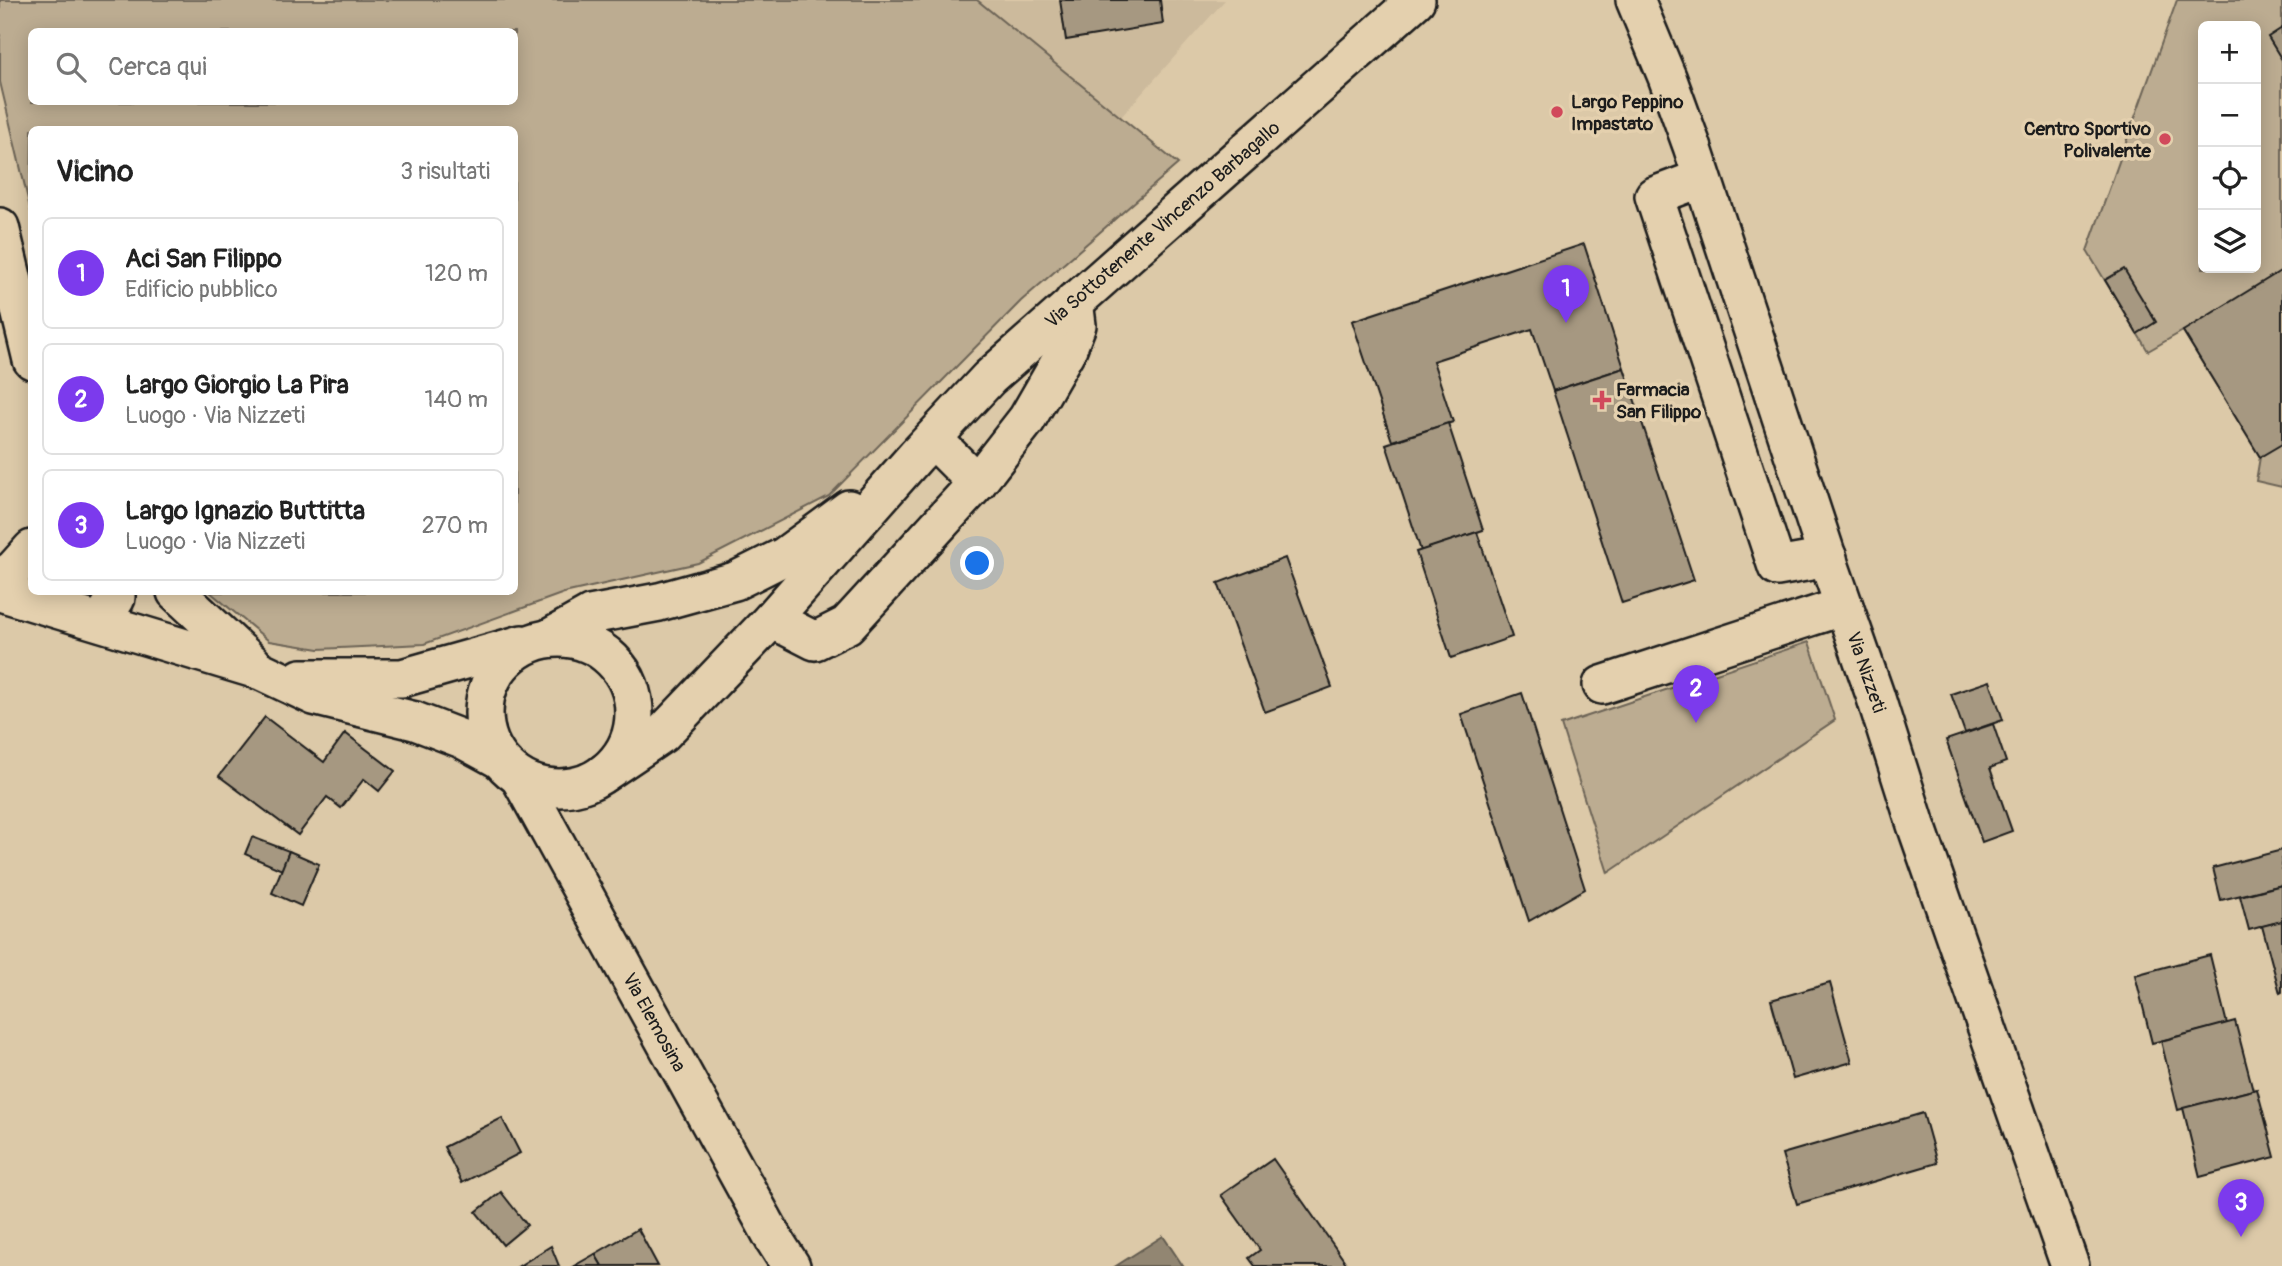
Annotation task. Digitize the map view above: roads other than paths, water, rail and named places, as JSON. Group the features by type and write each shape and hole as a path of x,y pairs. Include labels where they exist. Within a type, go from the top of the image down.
{"street":[{"name":"Via Sottotenente Vincenzo Barbagallo","path":"925,447 989,378 1416,0"},
{"path":"1635,0 1667,76"},
{"path":"1654,0 1667,76"},
{"name":"Via Nizzeti","path":"1667,76 1875,695 1916,825 2070,1266"},
{"path":"1702,178 1654,196 1671,249 1777,567 1828,558"},
{"path":"0,226 28,343"},
{"path":"772,620 815,641 847,625 977,483 1027,419 1068,348 1077,324 1074,302"},
{"path":"925,447 977,483"},
{"path":"85,595 314,696 415,721 461,739 540,786 562,788 584,784 662,734 772,620 925,447"},
{"path":"509,768 485,733 483,705 491,678 509,656 590,615 659,602 735,581 785,556 825,528 925,447"},
{"path":"0,578 14,569 28,553"},
{"path":"0,592 109,607"},
{"path":"179,595 221,636 267,673 314,679 402,678 542,639 579,639 604,651 623,672 633,698 634,726 623,752 604,773"},
{"path":"1602,685 1844,606"},
{"name":"Via Elemosina","path":"509,768 791,1266"}],"place":[{"name":"Largo Peppino Impastato","path":"1557,112"},
{"name":"Centro Sportivo Polivalente","path":"2165,139"},
{"name":"Aci San Filippo","path":"1566,323"},
{"name":"Farmacia San Filippo","path":"1602,400"},
{"name":"Largo Giorgio La Pira","path":"1696,723"},
{"name":"Largo Ignazio Buttitta","path":"2241,1237"}]}
